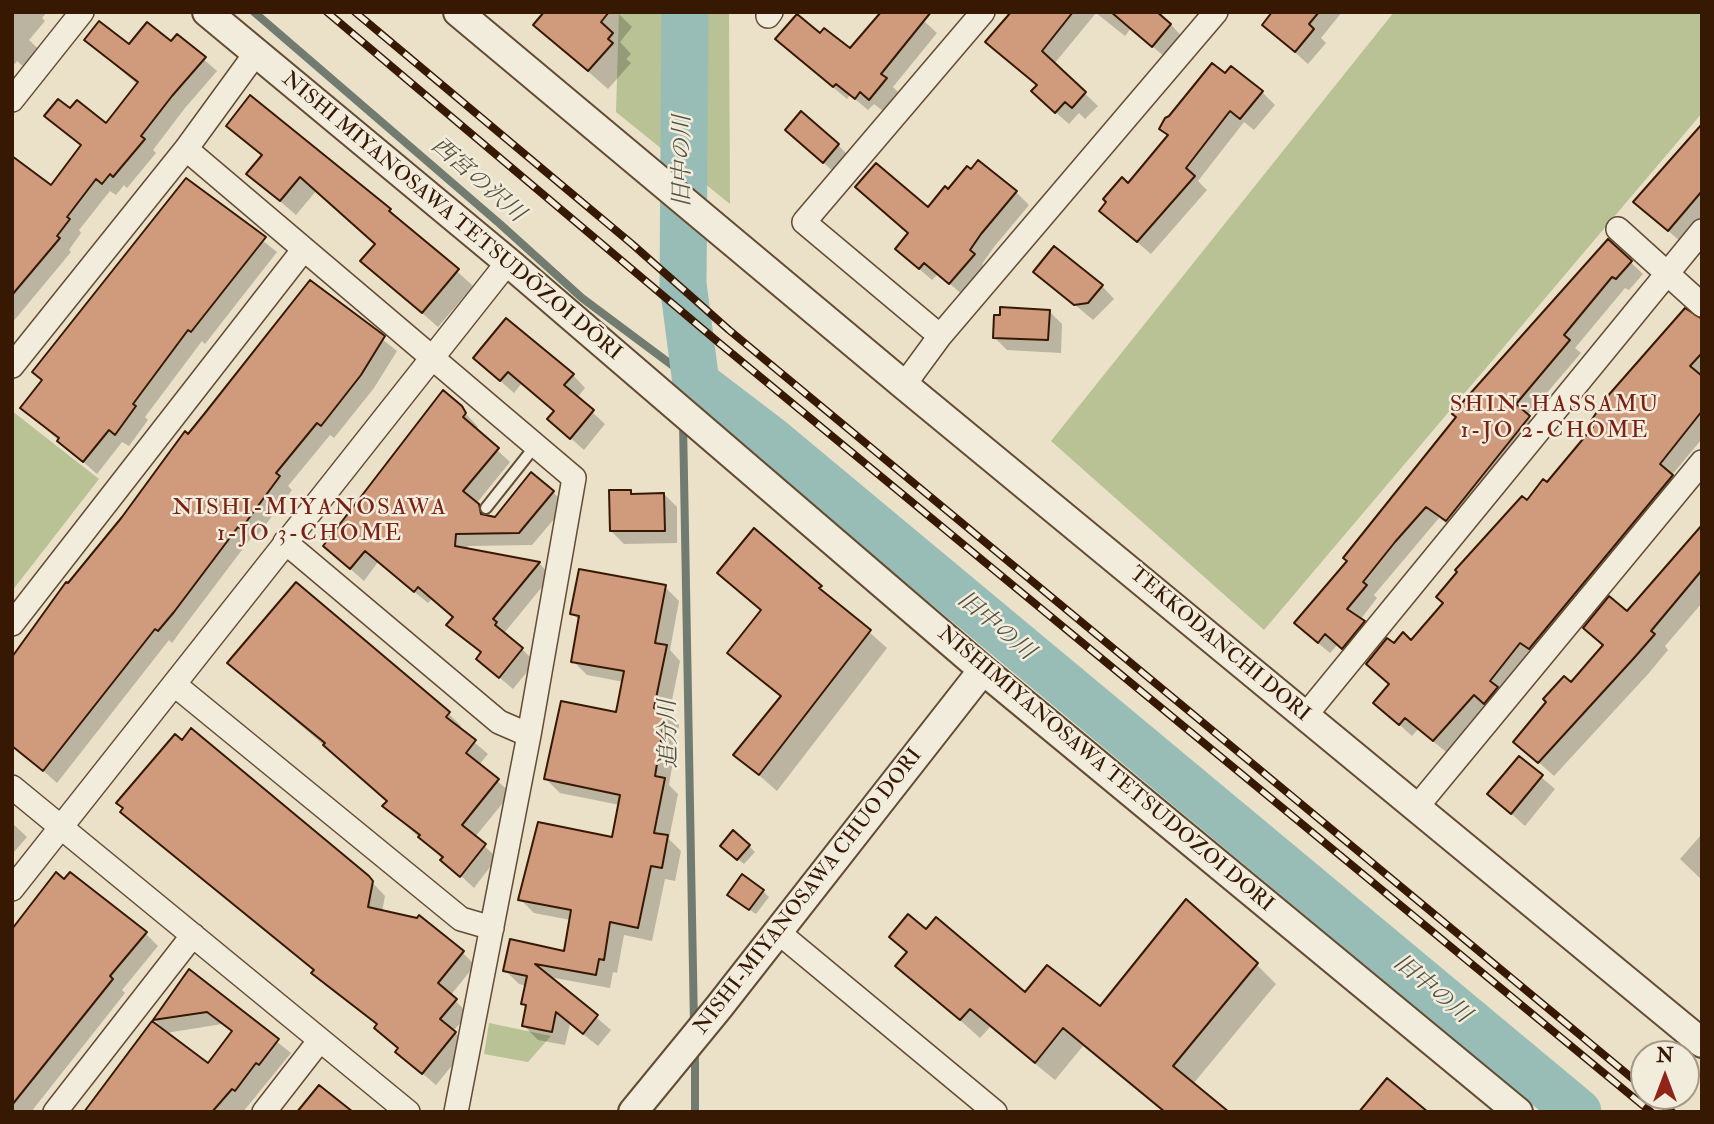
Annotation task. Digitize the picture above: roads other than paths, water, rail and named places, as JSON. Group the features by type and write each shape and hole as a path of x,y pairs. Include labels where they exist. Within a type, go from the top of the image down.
{"street":[{"path":"12,100 82,12"},
{"name":"NISHI MIYANOSAWA TETSUDŌZOI DŌRI","path":"207,12 509,262 695,423"},
{"name":"TEKKODANCHI DORI","path":"458,12 904,385 1702,1043"},
{"path":"940,336 804,222 983,12"},
{"path":"904,385 940,336 1207,15"},
{"path":"12,366 186,149 256,53"},
{"path":"186,149 574,478 529,735 456,1112"},
{"path":"1618,229 1702,305"},
{"path":"1305,716 1702,231"},
{"path":"12,624 304,249"},
{"path":"12,889 509,262"},
{"name":"NISHIMIYANOSAWA TETSUDOZOI DORI","path":"695,423 983,670 1518,1112"},
{"path":"1416,808 1702,462"},
{"path":"285,542 499,722 529,735"},
{"name":"NISHI-MIYANOSAWA CHUO DORI","path":"633,1112 719,1007 983,670"},
{"path":"175,685 461,919 492,928"},
{"path":"12,787 408,1112"},
{"path":"778,932 995,1112"},
{"path":"55,1112 193,935"},
{"path":"264,1112 320,1040"}],"lane":[{"path":"485,508 536,445"}],"waterway":[{"name":"西宮の沢川","path":"254,12 582,298 696,383"},
{"name":"旧中の川","path":"685,12 683,284 696,383 772,441 1578,1112"},
{"name":"追分川","path":"679,374 681,402"},
{"name":"追分川","path":"683,422 694,1025"},
{"name":"追分川","path":"695,1049 695,1112"}],"railway":[{"path":"327,12 718,342 1651,1112"},
{"path":"355,12 632,244 729,330 1630,1076"}],"district":[{"name":"SHIN-HASSAMU 1-JO 2-CHOME","path":"1555,419"},
{"name":"NISHI-MIYANOSAWA 1-JO 3-CHOME","path":"310,522"}]}
